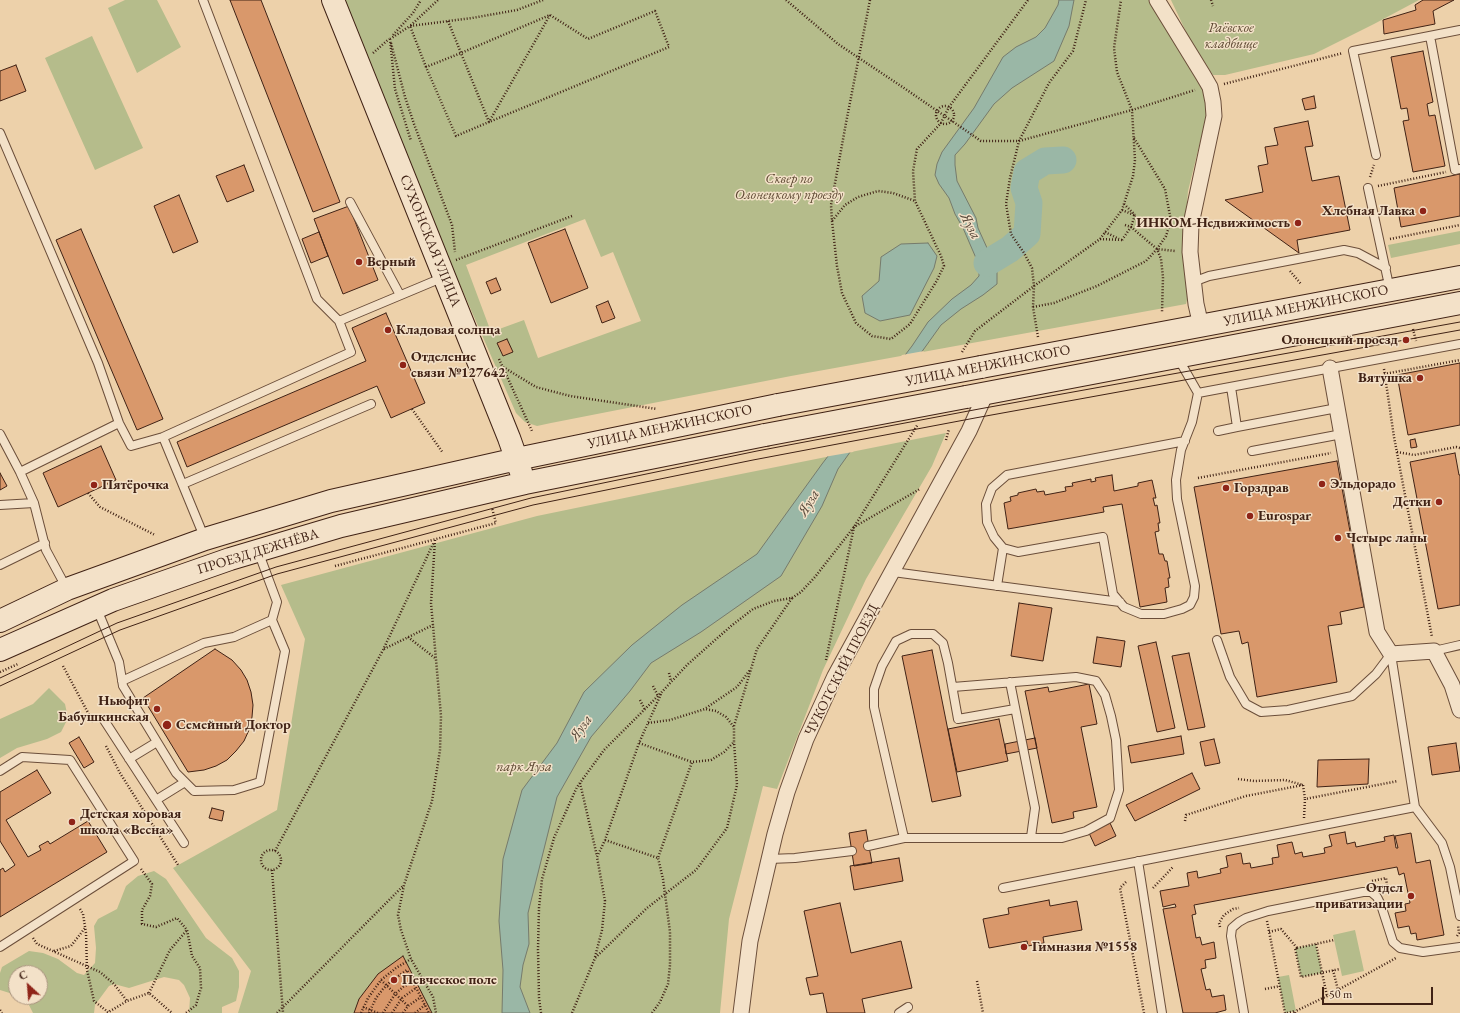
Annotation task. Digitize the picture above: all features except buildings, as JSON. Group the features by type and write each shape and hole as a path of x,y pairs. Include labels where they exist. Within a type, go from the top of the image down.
{"main road":[{"name":"СУХОНСКАЯ УЛИЦА","path":"333,0 449,269 525,483"},
{"name":"УЛИЦА МЕНЖИНСКОГО","path":"517,459 778,405 1460,277"},
{"name":"УЛИЦА МЕНЖИНСКОГО","path":"525,483 764,435 1460,303"},
{"name":"ПРОЕЗД ДЕЖНЁВА","path":"0,621 67,589 205,539 331,501 517,459"},
{"name":"ПРОЕЗД ДЕЖНЁВА","path":"0,650 96,607 150,587 258,551 341,526 525,483"}],"street":[{"path":"1157,0 1210,87 1213,102 1214,116 1191,224 1190,252 1196,304 1201,326"},
{"path":"1330,368 1377,632 1390,654 1434,651 1452,685 1460,710"},
{"name":"ЧУКОТСКИЙ ПРОЕЗД","path":"741,1013 750,941 769,859 787,792 806,739 835,676 893,572 968,431 976,395"}],"lane":[{"path":"0,133 98,363 119,424 131,446 163,437 351,352 339,321 317,299 203,0"},
{"path":"1376,155 1354,51 1460,30"},
{"path":"1430,36 1458,169"},
{"path":"1368,188 1390,290"},
{"path":"350,202 400,295"},
{"path":"1193,282 1209,276 1283,263 1344,250 1358,253 1386,268"},
{"path":"339,321 400,295 449,269"},
{"path":"1198,393 1460,344"},
{"path":"1178,357 1198,393 1192,422 1185,441 1181,450 1176,480 1177,499 1195,586 1194,597 1190,605 1164,614 1141,614 1124,607 1113,594 1103,537 1018,552 1003,548 994,537 987,522 986,504 992,488 1007,475 1185,441"},
{"path":"1231,387 1237,427"},
{"path":"183,484 371,404"},
{"path":"1218,431 1337,408"},
{"path":"20,472 119,424"},
{"path":"0,434 34,503 46,550 67,589"},
{"path":"1252,451 1342,434"},
{"path":"163,437 205,539"},
{"path":"0,505 34,503"},
{"path":"0,565 45,543"},
{"path":"997,586 1003,548"},
{"path":"96,607 119,662 123,686 176,774 194,791 234,790 260,782 285,651 272,620 277,602 258,551"},
{"path":"893,572 1120,602"},
{"path":"122,681 204,643 234,637 272,620"},
{"path":"904,838 874,707 874,689 882,666 896,641 912,634 933,634 943,643 953,687 958,719 1015,709"},
{"path":"1217,640 1230,677 1246,704 1261,712 1288,710 1352,696 1376,674 1390,654"},
{"path":"1434,651 1460,645"},
{"path":"1390,654 1415,807 1442,843 1450,867 1460,916"},
{"path":"868,846 904,838 1062,838 1086,831 1110,818 1119,790 1116,740 1105,695 1096,681 1076,677 953,687"},
{"path":"1010,682 1035,808 1031,838"},
{"path":"104,720 184,843"},
{"path":"129,759 157,742"},
{"path":"0,771 22,757 70,760 134,861 0,947"},
{"path":"156,800 185,782"},
{"path":"1003,888 1415,807"},
{"path":"769,859 795,858 852,851"},
{"path":"1138,861 1162,1013"},
{"path":"1244,1013 1231,936 1232,928 1246,918 1268,911 1363,892 1371,892 1377,897 1381,905 1393,942 1400,948 1410,951 1423,952 1460,946"},
{"path":"899,1013 908,1007"}],"path":[{"path":"370,56 390,38 413,13 421,0"},
{"path":"390,38 410,26 438,0"},
{"path":"410,26 472,18 517,10 544,0"},
{"path":"786,0 838,44 981,141 1019,141 1132,110 1196,90"},
{"path":"870,0 831,205 837,266 842,293 856,322 872,336 891,339 910,324 944,266 941,256 915,201 913,171 917,149 941,123 949,107 1028,0"},
{"path":"1038,337 1033,307 1034,286 1032,268 1011,234 1006,204 1010,178 1019,141 1049,82 1073,51 1086,0"},
{"path":"959,358 975,331 1034,286 1100,239 1122,210 1133,176 1134,137 1132,110 1117,72 1114,48 1121,0"},
{"path":"1211,0 1213,6"},
{"path":"410,26 456,136 669,48 655,11 588,39 550,15"},
{"path":"426,67 550,15"},
{"path":"489,122 550,15"},
{"path":"448,21 489,122"},
{"path":"390,38 394,89 411,143"},
{"path":"390,38 405,97 452,225 455,253 449,240"},
{"path":"1219,86 1354,51"},
{"path":"936,111 941,107 949,107"},
{"path":"941,123 947,123 954,115 949,107"},
{"path":"936,111 936,116 941,123"},
{"path":"1033,307 1054,303 1097,286 1146,261 1166,236 1172,221 1165,189 1134,137"},
{"path":"1376,155 1368,188 1458,169"},
{"path":"832,221 845,205 858,197 878,191 893,193 915,201"},
{"path":"1124,204 1135,216"},
{"path":"1122,210 1135,216"},
{"path":"449,269 572,216"},
{"path":"1122,240 1131,227 1135,216"},
{"path":"1125,225 1131,227 1157,249 1163,277 1162,312"},
{"path":"1379,241 1460,225"},
{"path":"1106,232 1122,240"},
{"path":"1100,239 1122,240"},
{"path":"1157,249 1190,252"},
{"path":"1283,263 1301,284"},
{"path":"1412,327 1418,352"},
{"path":"1382,358 1397,452 1434,651"},
{"path":"1384,374 1460,360"},
{"path":"496,362 536,387 570,396 656,409"},
{"path":"412,409 443,453"},
{"path":"595,958 664,894 696,870 727,828 738,785 734,727 757,649 792,598 801,592 854,527 921,419"},
{"path":"946,441 949,429"},
{"path":"1397,452 1414,455 1456,447 1460,448"},
{"path":"1198,478 1344,451"},
{"path":"826,663 854,527 921,488"},
{"path":"88,493 100,507 155,535"},
{"path":"335,566 496,523 491,504"},
{"path":"435,540 431,603 440,716 440,750 432,801 404,886 398,915 401,930 411,959 433,997 436,1013"},
{"path":"274,851 383,650 435,540"},
{"path":"541,1013 538,998 538,950 539,908 542,879 554,838 577,787 604,750 645,710 688,664 731,626 753,609 774,601 792,598"},
{"path":"383,650 433,625"},
{"path":"408,637 435,658"},
{"path":"63,666 95,726"},
{"path":"648,723 670,720 705,709 737,687 751,668"},
{"path":"669,673 672,682"},
{"path":"653,686 658,696"},
{"path":"597,856 605,840 639,743 662,692"},
{"path":"640,700 645,710"},
{"path":"705,709 716,711 726,717 734,727"},
{"path":"639,743 692,762 711,760 724,752 734,742"},
{"path":"106,746 120,772 178,865"},
{"path":"652,1013 660,1002 668,984 670,965 670,932 663,879 658,858 692,762"},
{"path":"1238,779 1254,781 1285,780 1303,785"},
{"path":"1305,799 1398,781"},
{"path":"572,1013 595,958 602,930 605,901 597,856 580,783"},
{"path":"1303,785 1305,799 1304,820"},
{"path":"1185,821 1186,815 1246,796 1303,785"},
{"path":"605,840 658,858"},
{"path":"267,851 274,851 278,853 281,860 279,867 272,870 265,868 262,864 262,857 267,851"},
{"path":"134,861 152,884 150,896 142,910 142,924 156,927 178,918 187,930 192,956 200,968 201,988 196,1005 186,1013"},
{"path":"1151,885 1151,889 1177,863"},
{"path":"272,870 283,1013"},
{"path":"1126,882 1120,888 1144,1013"},
{"path":"277,1013 404,886"},
{"path":"74,900 83,914 87,966 94,1000 107,1012 127,1001 149,993 170,950 187,930"},
{"path":"1266,919 1286,1013 1295,1012 1410,951"},
{"path":"53,952 71,946 85,928"},
{"path":"27,929 37,944 100,972 114,984 127,1001"},
{"path":"1269,932 1281,929 1297,948"},
{"path":"1297,948 1334,940"},
{"path":"1316,944 1327,996"},
{"path":"1297,948 1295,948 1301,977 1340,969"},
{"path":"361,1013 368,998 381,980 392,970 411,959"},
{"path":"369,1011 376,998 386,985 406,970 429,1013"},
{"path":"1333,970 1338,990"},
{"path":"1362,972 1364,976"},
{"path":"383,1013 395,994 421,977"},
{"path":"381,980 408,1006"},
{"path":"977,981 983,1013"},
{"path":"1265,989 1280,986"},
{"path":"392,1013 401,1000 416,988"},
{"path":"149,993 172,1013"},
{"path":"403,1013 408,1006 421,997"},
{"path":"414,1013 425,1005"},
{"path":"363,1007 369,1011 378,1013"}],"green space":[{"path":"125,0 157,0 181,47 137,73 108,8"},
{"name":"Сквер по Олонецкому проезду","path":"345,0 1151,0 1202,85 1208,110 1188,191 1184,239 1188,296 1186,304 791,376 537,426 525,422 516,413 437,232","holes":["585,219 601,257 613,252 641,321 538,358 524,320 491,332 466,265"]},
{"name":"Раёвское кладбище","path":"1171,0 1419,0 1314,54 1225,75 1213,75 1189,38"},
{"path":"92,36 143,148 95,170 45,58"},
{"path":"1460,231 1460,244 1391,258 1388,245"},
{"name":"парк Яуза","path":"946,433 932,466 866,579 823,670 777,789 763,786 729,919 720,1013 238,1013 251,971 173,868 277,810 305,639 281,585 537,516"},
{"path":"49,688 65,704 68,718 61,732 47,739 17,748 0,758 0,719 33,704"},
{"path":"154,871 166,879 206,938 232,958 239,971 239,987 236,1001 222,1007 222,1013 189,1013 190,998 184,985 179,980 164,977 129,988 114,984 109,986 95,1005 94,1013 33,1013 29,1005 48,1005 48,965 8,965 8,992 0,990 0,973 2,967 29,951 43,953 58,959 77,973 84,975 95,963 96,948 94,926 98,919 117,909 126,886 138,876"},
{"path":"1355,930 1364,971 1342,976 1333,935"},
{"path":"1316,944 1322,973 1301,977 1295,948"},
{"path":"1289,975 1296,1011 1285,1013 1278,977"}],"water":[{"name":"Яуза","path":"1059,0 1074,0 1069,26 1054,61 1012,88 994,104 965,144 955,155 957,181 976,218 978,228 997,270 997,284 941,325 838,469 822,506 781,576 701,632 651,663 630,691 591,737 557,797 528,913 529,944 523,965 520,987 530,1013 502,1013 503,970 499,921 503,859 522,790 557,743 584,692 632,645 682,605 757,554 822,464 912,346 928,322 952,299 971,285 979,276 979,265 963,228 955,214 949,198 939,184 935,175 937,164 942,152 974,108 1003,57 1016,47 1036,37 1045,28 1058,5"},
{"path":"928,243 937,256 934,268 910,315 880,321 865,313 862,296 879,281 881,257 901,244"}],"pier":[{"path":"924,351 853,452 824,457 902,355"}],"waterway":[{"path":"987,263 1010,249 1027,234 1029,203 1024,188 1027,172 1045,161 1063,160"}],"tram line":[{"path":"0,678 117,623 276,567 531,498 757,451 979,409 1460,322"},
{"path":"0,686 120,630 277,574 533,505 753,460 975,418 1460,330"}],"place":[{"name":"Хлебная Лавка","path":"1423,211"},
{"name":"ИНКОМ-Недвижимость","path":"1298,223"},
{"name":"Верный","path":"359,262"},
{"name":"Кладовая солнца","path":"388,330"},
{"name":"Олонецкий проезд","path":"1406,340"},
{"name":"Отделение связи №127642","path":"403,365"},
{"name":"Вятушка","path":"1420,378"},
{"name":"Эльдорадо","path":"1322,484"},
{"name":"Пятёрочка","path":"94,485"},
{"name":"Горздрав","path":"1226,488"},
{"name":"Детки","path":"1439,502"},
{"name":"Eurospar","path":"1250,516"},
{"name":"Четыре лапы","path":"1338,538"},
{"name":"Ньюфит Бабушкинская","path":"157,709"},
{"name":"Семейный Доктор","path":"167,725"},
{"name":"Детская хоровая школа «Весна»","path":"72,822"},
{"name":"Отдел приватизации","path":"1411,896"},
{"name":"Гимназия №1558","path":"1024,947"},
{"name":"Певческое поле","path":"394,980"}]}
